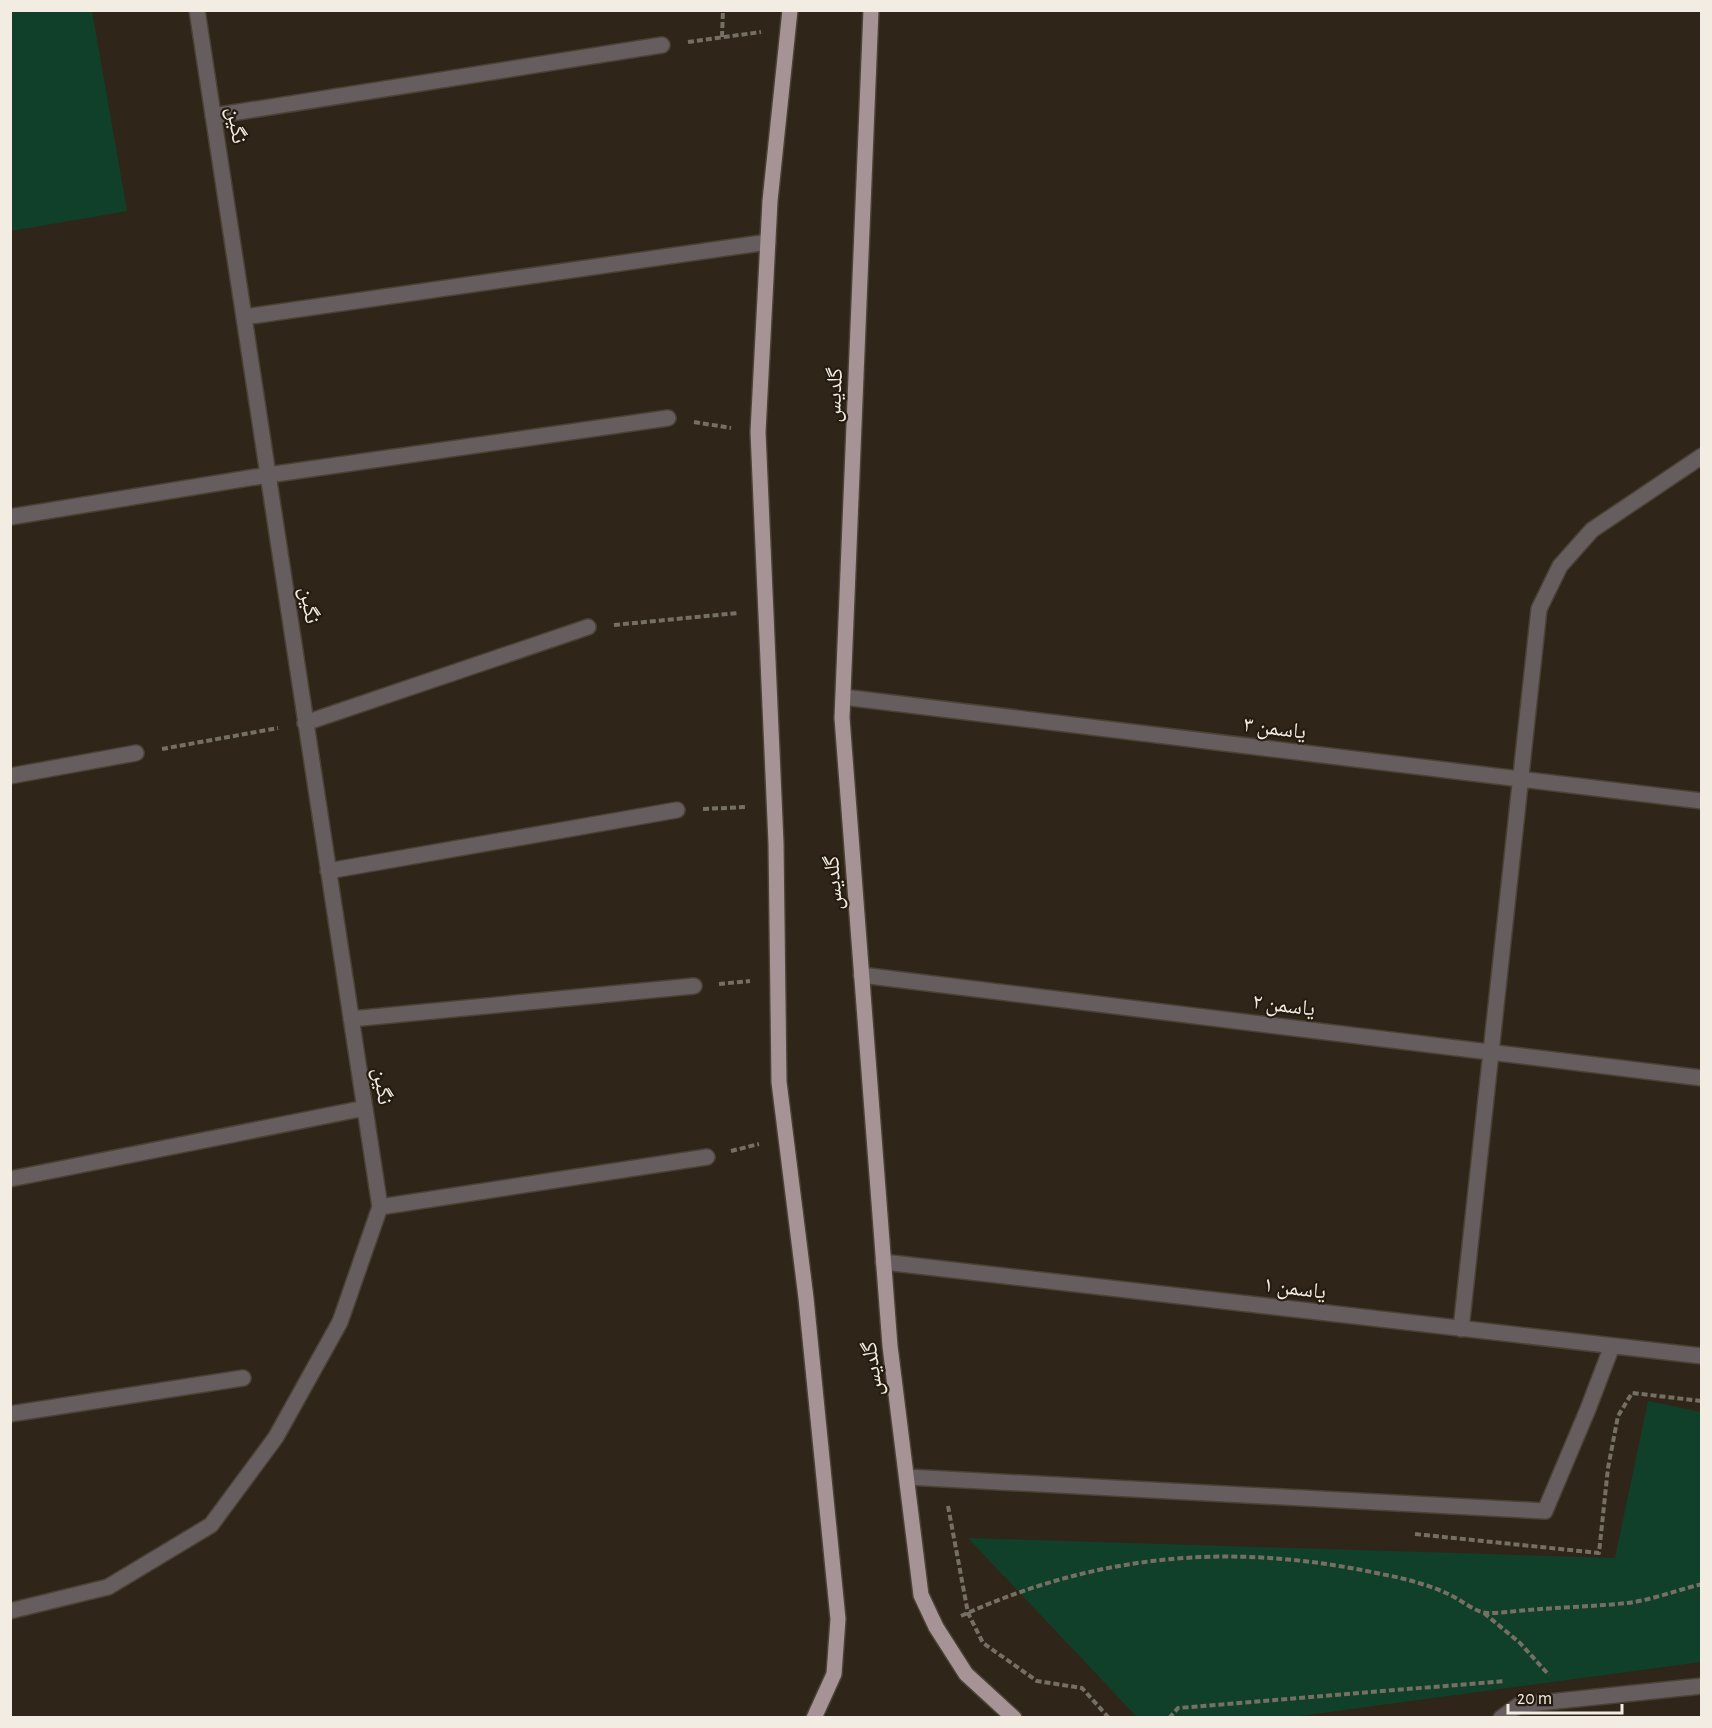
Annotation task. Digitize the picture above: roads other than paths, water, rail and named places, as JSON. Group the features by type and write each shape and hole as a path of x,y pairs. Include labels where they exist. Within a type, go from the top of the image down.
{"main road":[{"path":"790,10 770,201 759,432 774,806 780,1082 806,1298 838,1619 834,1674 814,1718"},
{"name":"گلدیس","path":"871,10 842,718 890,1346 921,1595 936,1627 966,1674 1014,1718"}],"street":[{"name":"نگین","path":"197,10 380,1207"},
{"path":"213,116 662,45"},
{"path":"244,317 768,242"},
{"path":"10,518 268,475 668,418"},
{"path":"1461,1329 1539,609 1560,566 1592,530 1701,456"},
{"path":"306,723 588,627"},
{"name":"یاسمن ۳","path":"843,697 1701,801"},
{"path":"10,776 136,753"},
{"path":"328,871 677,810"},
{"name":"یاسمن ۲","path":"861,975 1701,1078"},
{"path":"351,1019 694,986"},
{"path":"10,1179 365,1108"},
{"path":"10,1611 108,1587 212,1525 276,1437 340,1322 380,1207 707,1157"},
{"name":"یاسمن ۱","path":"883,1262 1701,1356"},
{"path":"907,1477 1545,1511 1612,1346"},
{"path":"10,1414 243,1378"},
{"path":"1501,1718 1519,1705 1701,1686"}]}
